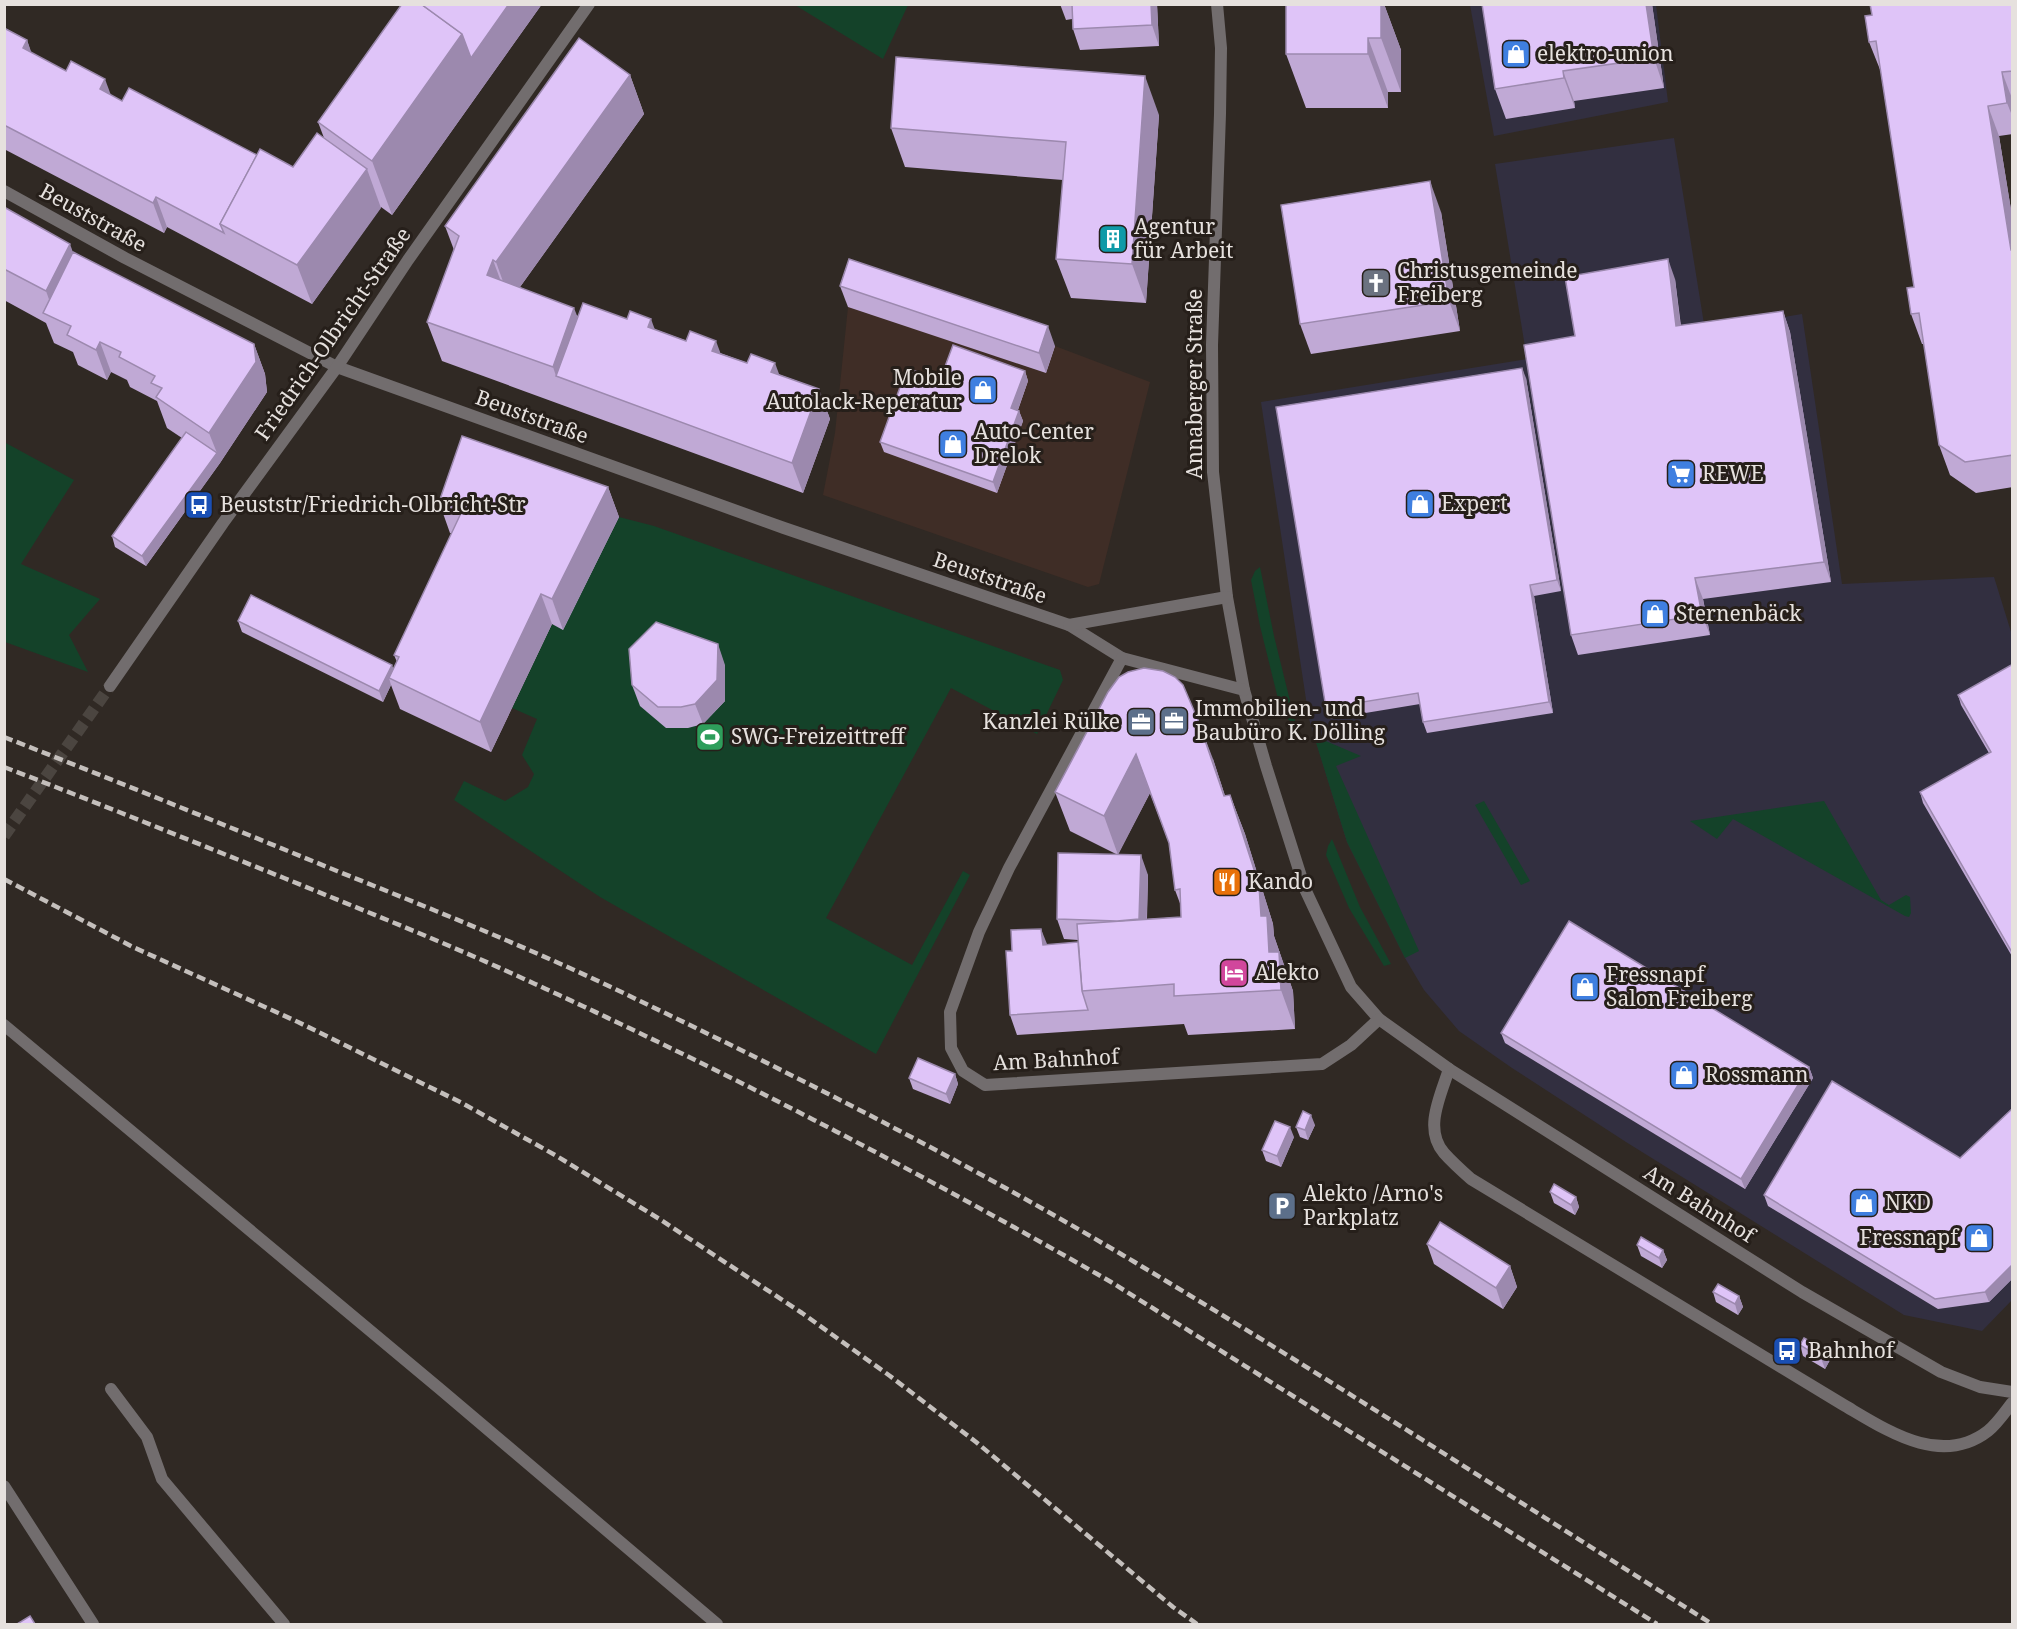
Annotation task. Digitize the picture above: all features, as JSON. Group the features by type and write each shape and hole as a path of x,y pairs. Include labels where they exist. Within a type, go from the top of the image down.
{"street":[{"name":"Friedrich-Olbricht-Straße","path":"110,686 229,516 337,368 408,260 589,4"},
{"name":"Annaberger Straße","path":"1216,4 1221,48 1212,345 1213,472 1227,597 1244,690"},
{"name":"Beuststraße","path":"4,191 134,263 337,368 784,528 1069,625 1122,658 1244,690"},
{"name":"Beuststraße","path":"1069,625 1227,597"},
{"name":"Am Bahnhof","path":"1122,658 1009,867 979,932 950,1012 951,1048 963,1071 985,1084 1322,1064 1351,1045 1379,1019"},
{"name":"Am Bahnhof","path":"1244,690 1305,889 1351,987 1379,1019 1449,1069 1802,1292 1941,1372 1980,1387 2013,1392"},
{"path":"4,1025 717,1624"},
{"path":"1449,1069 1433,1120 1436,1136 1443,1151 1471,1179 1842,1404 1900,1437 1936,1447 1965,1443 1988,1431 2013,1403"},
{"path":"111,1389 147,1437 162,1479 284,1624"},
{"path":"4,1486 93,1624"}],"shaded area":[{"path":"1470,5 1656,5 1668,102 1494,136"},
{"path":"1674,138 1705,330 1802,314 1842,584 1994,577 2012,635 2012,1300 1982,1331 1904,1315 1626,1142 1459,1031 1424,990 1405,958 1347,842 1309,719 1261,402 1527,359 1495,164"},
{"path":"856,279 1055,346 1150,382 1099,584 1088,587 823,495 835,433 848,307"}],"green space":[{"path":"795,5 908,5 883,59"},
{"path":"4,442 74,480 21,564 100,599 69,635 88,672 5,642"},
{"name":"SWG-Freizeittreff","path":"619,517 654,526 1060,670 1063,680 1037,734 951,688 826,918 912,965 963,871 970,875 876,1054 600,897 454,800 464,781 505,801 528,787 534,774 522,755 537,719 512,708 552,624 563,629"},
{"path":"1260,567 1296,725 1282,715 1260,626 1251,580 1255,571"},
{"path":"1314,736 1361,756 1336,766 1419,951 1405,958 1347,842"},
{"path":"1484,801 1530,881 1521,885 1475,805"},
{"path":"1824,801 1881,900 1889,905 1906,895 1910,897 1909,917 1733,819 1717,839 1690,821"},
{"path":"1332,839 1360,907 1391,964 1384,966 1349,908 1326,855"}],"building":[{"path":"402,4 421,4 462,34 372,161 318,122"},
{"path":"421,4 509,4 471,58 462,34"},
{"path":"1072,4 1151,4 1152,25 1073,29"},
{"path":"1286,4 1381,4 1381,38 1368,38 1368,54 1286,54"},
{"path":"1482,4 1646,4 1654,58 1563,71 1564,78 1495,89"},
{"path":"1870,4 2013,4 2013,71 2002,72 2007,103 1988,106 2011,250 2013,250 2013,455 1965,462 1939,445 1919,313 1911,314 1907,288 1914,287 1876,41 1869,42 1865,16 1872,15"},
{"path":"4,28 27,40 23,48 66,71 71,61 105,79 100,89 122,101 129,88 257,155 220,224 224,233 156,197 153,203 4,125"},
{"path":"579,38 630,75 496,262 493,260 487,275 574,308 553,367 427,322 459,236 445,226"},
{"path":"896,57 1145,76 1132,264 1056,259 1066,142 891,128"},
{"path":"317,133 367,169 297,265 220,224 260,149 293,167"},
{"name":"Christusgemeinde Freiberg","path":"1430,181 1449,301 1300,324 1281,205"},
{"path":"4,207 70,244 46,291 4,269"},
{"path":"73,252 254,344 256,362 209,433 156,397 162,388 151,383 155,376 119,357 121,352 100,342 96,350 67,335 71,326 43,313"},
{"path":"849,259 1048,326 1039,353 840,286"},
{"name":"REWE","path":"1668,259 1676,326 1783,311 1824,562 1695,578 1702,615 1571,635 1524,345 1575,336 1565,277"},
{"path":"583,303 627,319 630,311 651,319 648,327 686,341 690,331 716,341 712,351 747,363 751,354 775,363 771,372 819,389 792,463 556,376"},
{"path":"953,345 1025,371 1011,408 1019,411 993,482 880,442 907,368 940,380"},
{"name":"Expert","path":"1522,368 1557,580 1530,585 1549,702 1423,722 1418,693 1326,708 1276,407"},
{"path":"186,432 217,453 142,556 112,536"},
{"path":"462,436 608,487 552,599 541,594 480,722 389,678 399,657 394,655 462,511 439,502"},
{"path":"251,595 392,665 379,691 238,621"},
{"path":"656,622 718,644 717,680 695,704 681,707 658,707 632,685 629,649"},
{"path":"2013,664 2013,954 1920,792 1991,752 1958,695"},
{"path":"1144,668 1163,671 1175,677 1183,685 1198,720 1224,796 1230,795 1259,885 1261,916 1267,916 1269,952 1279,952 1281,990 1174,996 1174,984 1082,991 1077,924 1181,917 1180,889 1175,890 1169,843 1136,754 1104,816 1055,792 1108,692 1119,677"},
{"path":"1058,853 1141,855 1139,919 1117,921 1057,919"},
{"path":"1569,921 1809,1067 1741,1179 1501,1033"},
{"path":"1041,929 1043,945 1078,942 1082,991 1088,1010 1010,1015 1006,951 1012,951 1011,930"},
{"path":"918,1058 955,1074 946,1094 909,1078"},
{"path":"1832,1081 1960,1158 2013,1108 2013,1264 1985,1292 1935,1299 1764,1195"},
{"path":"1303,1111 1311,1115 1305,1130 1296,1127"},
{"path":"1275,1121 1290,1127 1277,1156 1262,1150"},
{"path":"1554,1184 1576,1197 1571,1205 1550,1192"},
{"path":"1440,1222 1510,1266 1496,1288 1427,1244"},
{"path":"1641,1237 1663,1250 1659,1258 1637,1245"},
{"path":"1718,1284 1739,1296 1735,1304 1713,1292"},
{"path":"1804,1338 1826,1350 1821,1358 1800,1345"},
{"path":"30,1616 35,1624 17,1624"}],"tunnel":[{"path":"4,836 110,686"}],"railway":[{"path":"4,737 528,950 701,1030 883,1122 1062,1220 1196,1299 1712,1624"},
{"path":"4,767 483,960 588,1008 815,1120 1111,1282 1657,1624"},
{"path":"4,879 133,947 298,1022 462,1103 555,1155 661,1220 802,1313 890,1376 976,1442 1173,1607 1197,1624"}],"place":[{"name":"elektro-union","path":"1516,54"},
{"name":"Agentur für Arbeit","path":"1113,239"},
{"name":"Christusgemeinde Freiberg","path":"1376,283"},
{"name":"Mobile Autolack-Reperatur","path":"983,390"},
{"name":"Auto-Center Drelok","path":"953,444"},
{"name":"REWE","path":"1681,474"},
{"name":"Expert","path":"1420,504"},
{"name":"Beuststr/Friedrich-Olbricht-Str","path":"199,505"},
{"name":"Sternenbäck","path":"1655,614"},
{"name":"Immobilien- und Baubüro K. Dölling","path":"1174,721"},
{"name":"Kanzlei Rülke","path":"1141,722"},
{"name":"SWG-Freizeittreff","path":"710,737"},
{"name":"Kando","path":"1227,882"},
{"name":"Alekto","path":"1234,973"},
{"name":"Fressnapf Salon Freiberg","path":"1585,987"},
{"name":"Rossmann","path":"1684,1075"},
{"name":"NKD","path":"1864,1203"},
{"name":"Alekto /Arno's Parkplatz","path":"1282,1206"},
{"name":"Fressnapf","path":"1979,1238"},
{"name":"Bahnhof","path":"1787,1351"}]}
